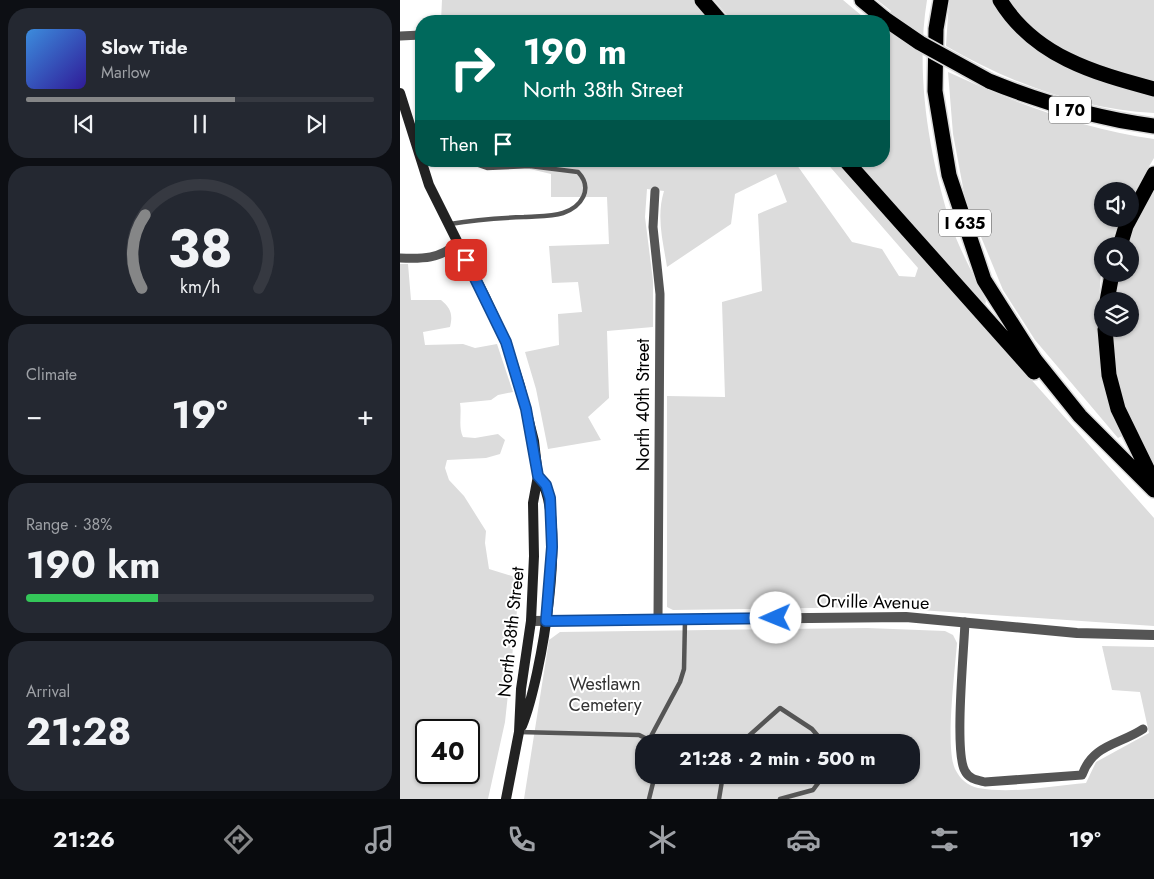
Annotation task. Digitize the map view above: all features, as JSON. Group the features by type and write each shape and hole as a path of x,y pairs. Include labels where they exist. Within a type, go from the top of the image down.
{"highway":[{"path":"702,0 715,15"},
{"name":"I 70","path":"862,0 880,15"},
{"name":"I 635","path":"941,0 936,29 935,91 949,175 984,280 1035,360 1080,416 1154,490"},
{"path":"1000,0 1016,23 1028,35 1061,58 1094,72 1154,89"},
{"name":"I 70","path":"890,22 920,43 989,81 1058,107 1094,116 1154,126"},
{"path":"851,167 1027,364 1080,416"},
{"path":"1123,237 1126,226 1153,175"},
{"path":"1107,337 1110,375 1118,409 1154,483"}],"main road":[{"name":"North 38th Street","path":"400,93 415,133"},
{"name":"North 38th Street","path":"425,167 429,185 506,342 526,409 538,476 533,502 534,556 531,621 521,689 519,732"},
{"name":"North 38th Street","path":"506,799 519,732 532,694 546,621 552,555 552,519 550,498 546,485 538,476"}],"street":[{"path":"400,36 415,35"},
{"name":"North 40th Street","path":"655,191 653,227 660,294 658,619"},
{"path":"400,258 420,259 438,256 457,243"},
{"name":"Orville Avenue","path":"531,621 849,616 906,617 1077,633 1154,635"},
{"path":"965,622 960,745 964,770 974,779 985,782 1082,775 1090,758 1097,752 1143,729"}],"lane":[{"path":"485,167 509,167"},
{"path":"448,224 478,219 563,213 579,204 585,197 585,187 582,177 578,172 538,167"},
{"path":"654,734 680,682 684,669 685,619"},
{"path":"751,734 780,708 816,734"},
{"path":"519,732 635,736"},
{"path":"649,799 653,784"},
{"path":"719,799 722,784"},
{"path":"780,799 813,790 817,784"}],"green space":[{"path":"442,0 693,0 705,15 441,15"},
{"path":"714,0 843,0 861,15 727,15"},
{"path":"877,0 927,0 924,28 924,85 926,114 936,171 951,225 986,301 985,305 858,167 890,167 891,11"},
{"path":"949,0 991,0 1005,21 1022,39 1041,53 1062,65 1084,74 1154,95 1154,113 1100,106 1046,92 995,71 946,46"},
{"path":"1009,0 1154,0 1154,82 1104,69 1056,48 1026,25"},
{"path":"948,72 997,94 1048,113 1101,129 1154,139 1154,158 1139,184 1139,182 1094,182 1094,227 1117,227 1113,237 1094,237 1094,282 1101,282 1100,292 1094,292 1094,337 1099,337 1102,369 1122,436 1118,438 1035,340 1003,290 965,198 953,134"},
{"path":"530,167 798,167 852,242 882,249 899,276 915,277 918,268 830,167 842,167 1154,518 1154,626 876,607 673,610 667,607 667,396 725,397 722,302 762,291 758,214 787,202 776,174 735,194 731,224 667,267 660,220 664,191 647,189 645,217 653,281 653,327 607,331 609,398 588,417 601,440 548,449 536,389 525,352 559,345 558,314 582,312 578,282 552,283 549,246 609,244 607,197 551,197 551,174 530,169"},
{"path":"1154,184 1154,465 1133,430 1113,373 1110,337 1139,337 1139,292 1114,292 1116,282 1139,282 1139,237 1129,237 1132,227 1139,227 1139,210"},
{"path":"400,264 408,264 411,300 441,300 449,309 451,315 450,327 423,332 425,345 463,344 475,348 497,344 513,392 498,395 491,400 460,403 460,425 463,437 475,438 498,434 505,440 500,454 486,458 447,460 445,468 449,480 464,496 486,531 485,543 489,569 515,577 519,592 505,722 488,799 400,799"},
{"name":"Westlawn Cemetery","path":"867,628 945,631 953,635 957,643 951,727 952,758 955,769 959,776 971,786 991,790 1032,789 1086,783 1096,762 1149,733 1140,692 1112,690 1102,646 1154,647 1154,799 524,799 549,640 560,632"}],"route":[{"path":"466,260 506,342 534,441 538,476 546,485 550,498 552,547 546,621 776,618"}]}
